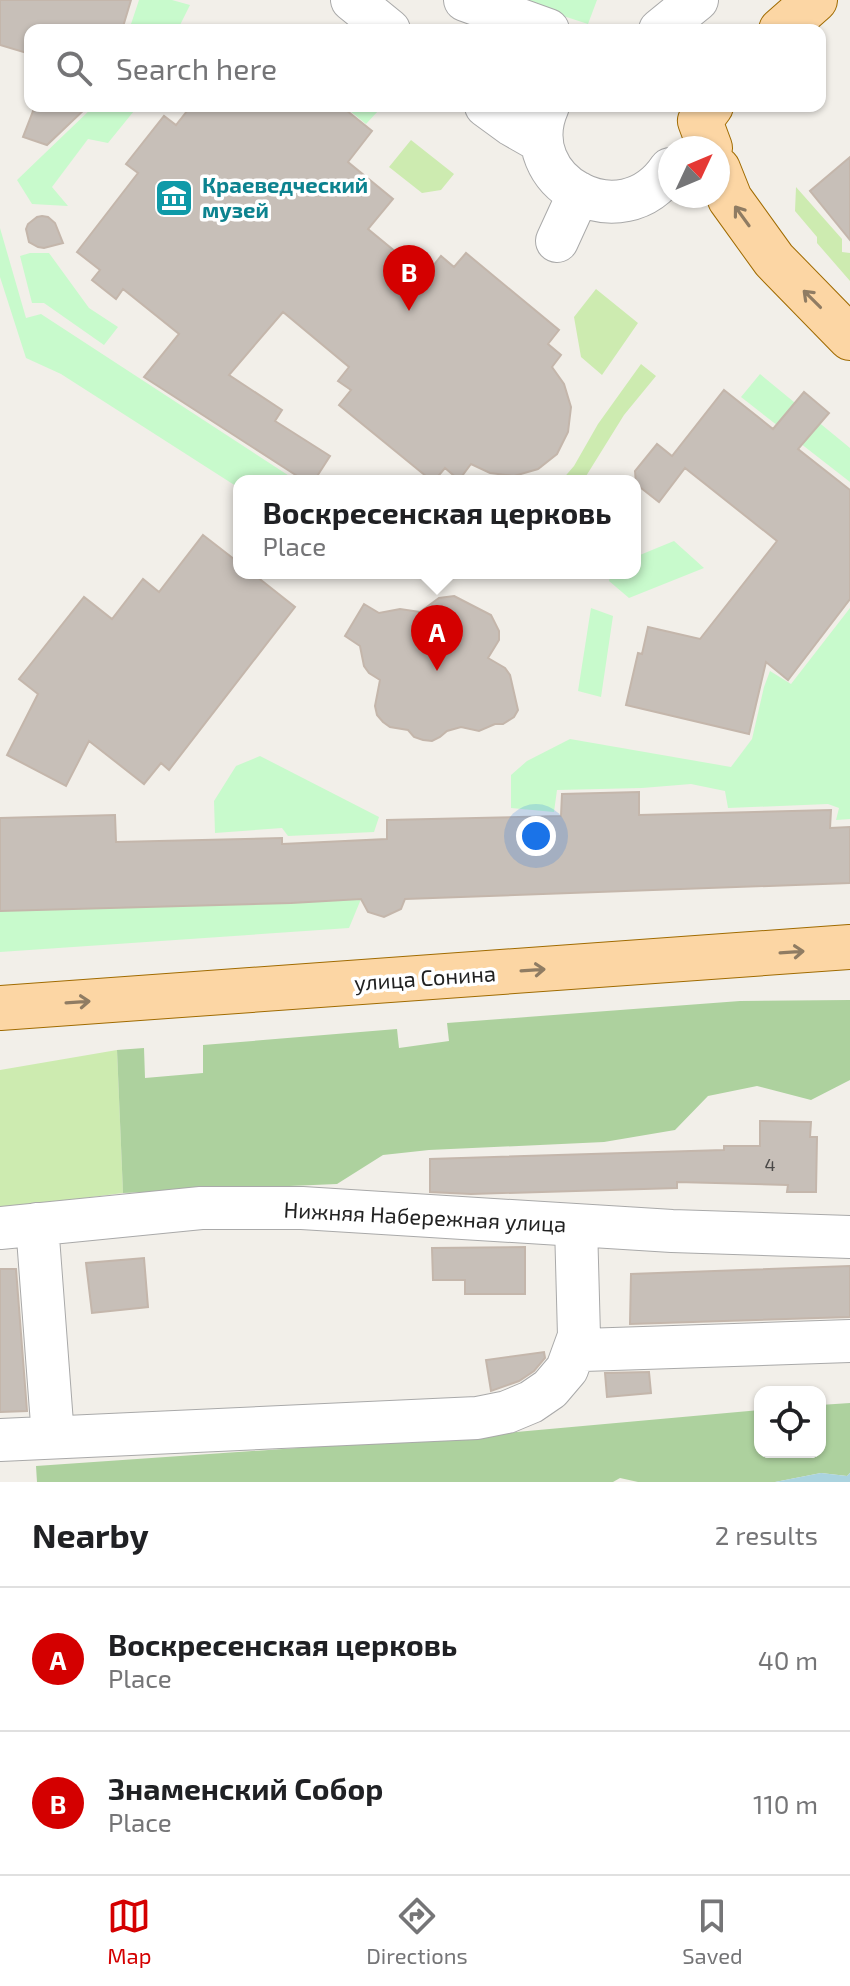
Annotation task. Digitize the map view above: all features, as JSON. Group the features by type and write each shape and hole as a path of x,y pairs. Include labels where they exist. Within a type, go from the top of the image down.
{"main road":[{"path":"788,24 815,0"},
{"path":"730,199 774,260 850,338"},
{"name":"улица Сонина","path":"0,1008 850,947"}],"street":[{"path":"352,0 382,24"},
{"path":"465,0 531,24"},
{"path":"667,24 697,0"},
{"path":"494,112 512,125 544,124 544,156 566,184 579,193 604,202 628,201 658,184"},
{"path":"557,241 579,193"},
{"name":"Нижняя Набережная улица","path":"18,1226 201,1208 302,1208 672,1231 850,1237"},
{"path":"576,1225 579,1336 583,1350 850,1341"},
{"path":"18,1226 53,1437"},
{"path":"0,1440 477,1418 507,1412 531,1402 550,1389 567,1369 579,1336"}],"green space":[{"path":"139,0 172,0 190,5 180,24 131,24"},
{"path":"514,0 597,0 588,24"},
{"path":"88,112 133,112 108,143 88,139 52,187 68,206 32,204 17,180"},
{"path":"351,112 377,112 366,124"},
{"path":"411,140 454,174 441,190 422,193 389,167"},
{"path":"796,187 842,239 842,252 850,253 850,281 817,243 817,237 795,211"},
{"path":"0,228 26,318 41,314 288,475 233,475 233,484 61,374 26,358 0,277"},
{"path":"49,253 89,308 118,327 104,345 44,303 32,303 20,256"},
{"path":"596,289 638,323 602,375 581,357 574,317"},
{"path":"641,364 656,376 624,415 587,475 566,475"},
{"path":"760,374 850,448 850,482 741,397"},
{"path":"674,541 704,568 629,598 610,579 641,579 641,555"},
{"path":"591,608 613,616 601,697 578,691"},
{"path":"850,608 850,819 836,820 839,808 828,804 728,808 725,791 691,784 557,790 554,812 511,808 511,775 527,761 570,739 731,767 752,739 770,671 791,684"},
{"path":"260,756 379,817 374,832 288,836 282,828 215,833 214,801 236,766"},
{"path":"361,899 349,928 0,952 0,911"},
{"path":"850,1000 850,1080 811,1100 757,1086 708,1096 675,1130 604,1142 383,1155 337,1184 123,1193 117,1050 144,1048 145,1078 203,1073 203,1045 397,1029 399,1048 449,1041 447,1023 740,1001"},
{"path":"117,1050 123,1193 0,1209 0,1070"},
{"path":"850,1403 850,1473 847,1476 821,1473 775,1482 638,1482 620,1478 613,1482 37,1482 36,1466 472,1436 754,1411 754,1458 826,1458 826,1405"}],"water":[{"path":"821,1473 847,1476 850,1473 850,1482 775,1482"}],"building":[{"path":"0,0 131,0 124,24 24,24 24,52 0,45"},
{"path":"33,112 82,112 47,145 23,137"},
{"path":"186,112 348,112 372,131 348,162 393,199 368,229 425,276 441,256 454,267 466,253 559,330 548,344 561,355 552,367 564,384 571,407 568,432 557,454 538,469 517,475 490,473 471,464 463,475 453,475 445,468 439,475 425,475 339,405 351,390 338,381 349,367 283,312 229,375 282,410 275,421 330,456 318,475 296,475 144,377 179,334 123,289 116,299 92,280 100,270 77,252 138,173 126,164 164,116 176,125"},
{"path":"850,157 850,240 810,191"},
{"path":"42,216 55,223 63,243 44,248 29,242 28,224"},
{"path":"724,390 773,429 804,392 829,413 798,449 850,490 850,599 788,680 766,662 749,734 626,705 638,653 642,654 648,627 700,639 777,541 685,468 659,502 641,488 641,475 635,475 635,471 657,444 672,456"},
{"path":"203,535 233,558 233,579 260,579 295,607 169,770 161,763 144,784 89,741 66,786 7,755 38,694 19,679 84,597 112,619 143,579 159,592"},
{"path":"454,596 491,615 499,631 499,640 488,658 505,668 510,675 518,710 503,724 479,731 461,727 447,731 432,741 423,740 414,737 408,730 390,727 377,715 375,706 380,680 364,666 360,646 345,636 364,604 379,613 400,609 420,612 439,598"},
{"path":"639,792 639,815 831,810 830,828 850,827 850,883 405,899 401,909 384,917 368,912 361,899 0,911 0,818 115,815 116,842 282,838 282,844 387,839 387,820 561,816 562,794"},
{"path":"760,1121 811,1122 810,1137 817,1137 816,1192 787,1192 788,1185 677,1182 677,1188 471,1194 430,1192 430,1159 724,1150 724,1146 760,1146"},
{"path":"525,1247 525,1294 465,1294 465,1280 433,1280 432,1248"},
{"path":"144,1258 148,1307 92,1313 86,1263"},
{"path":"850,1266 850,1317 630,1324 631,1274"},
{"path":"0,1269 16,1269 27,1411 0,1412"},
{"path":"544,1352 545,1358 534,1371 519,1381 491,1391 486,1360"},
{"path":"649,1372 651,1393 607,1397 605,1373"}],"place":[{"name":"Краеведческий музей","path":"174,198"},
{"name":"Знаменский Собор","path":"409,311"},
{"name":"Воскресенская церковь","path":"437,671"}]}
